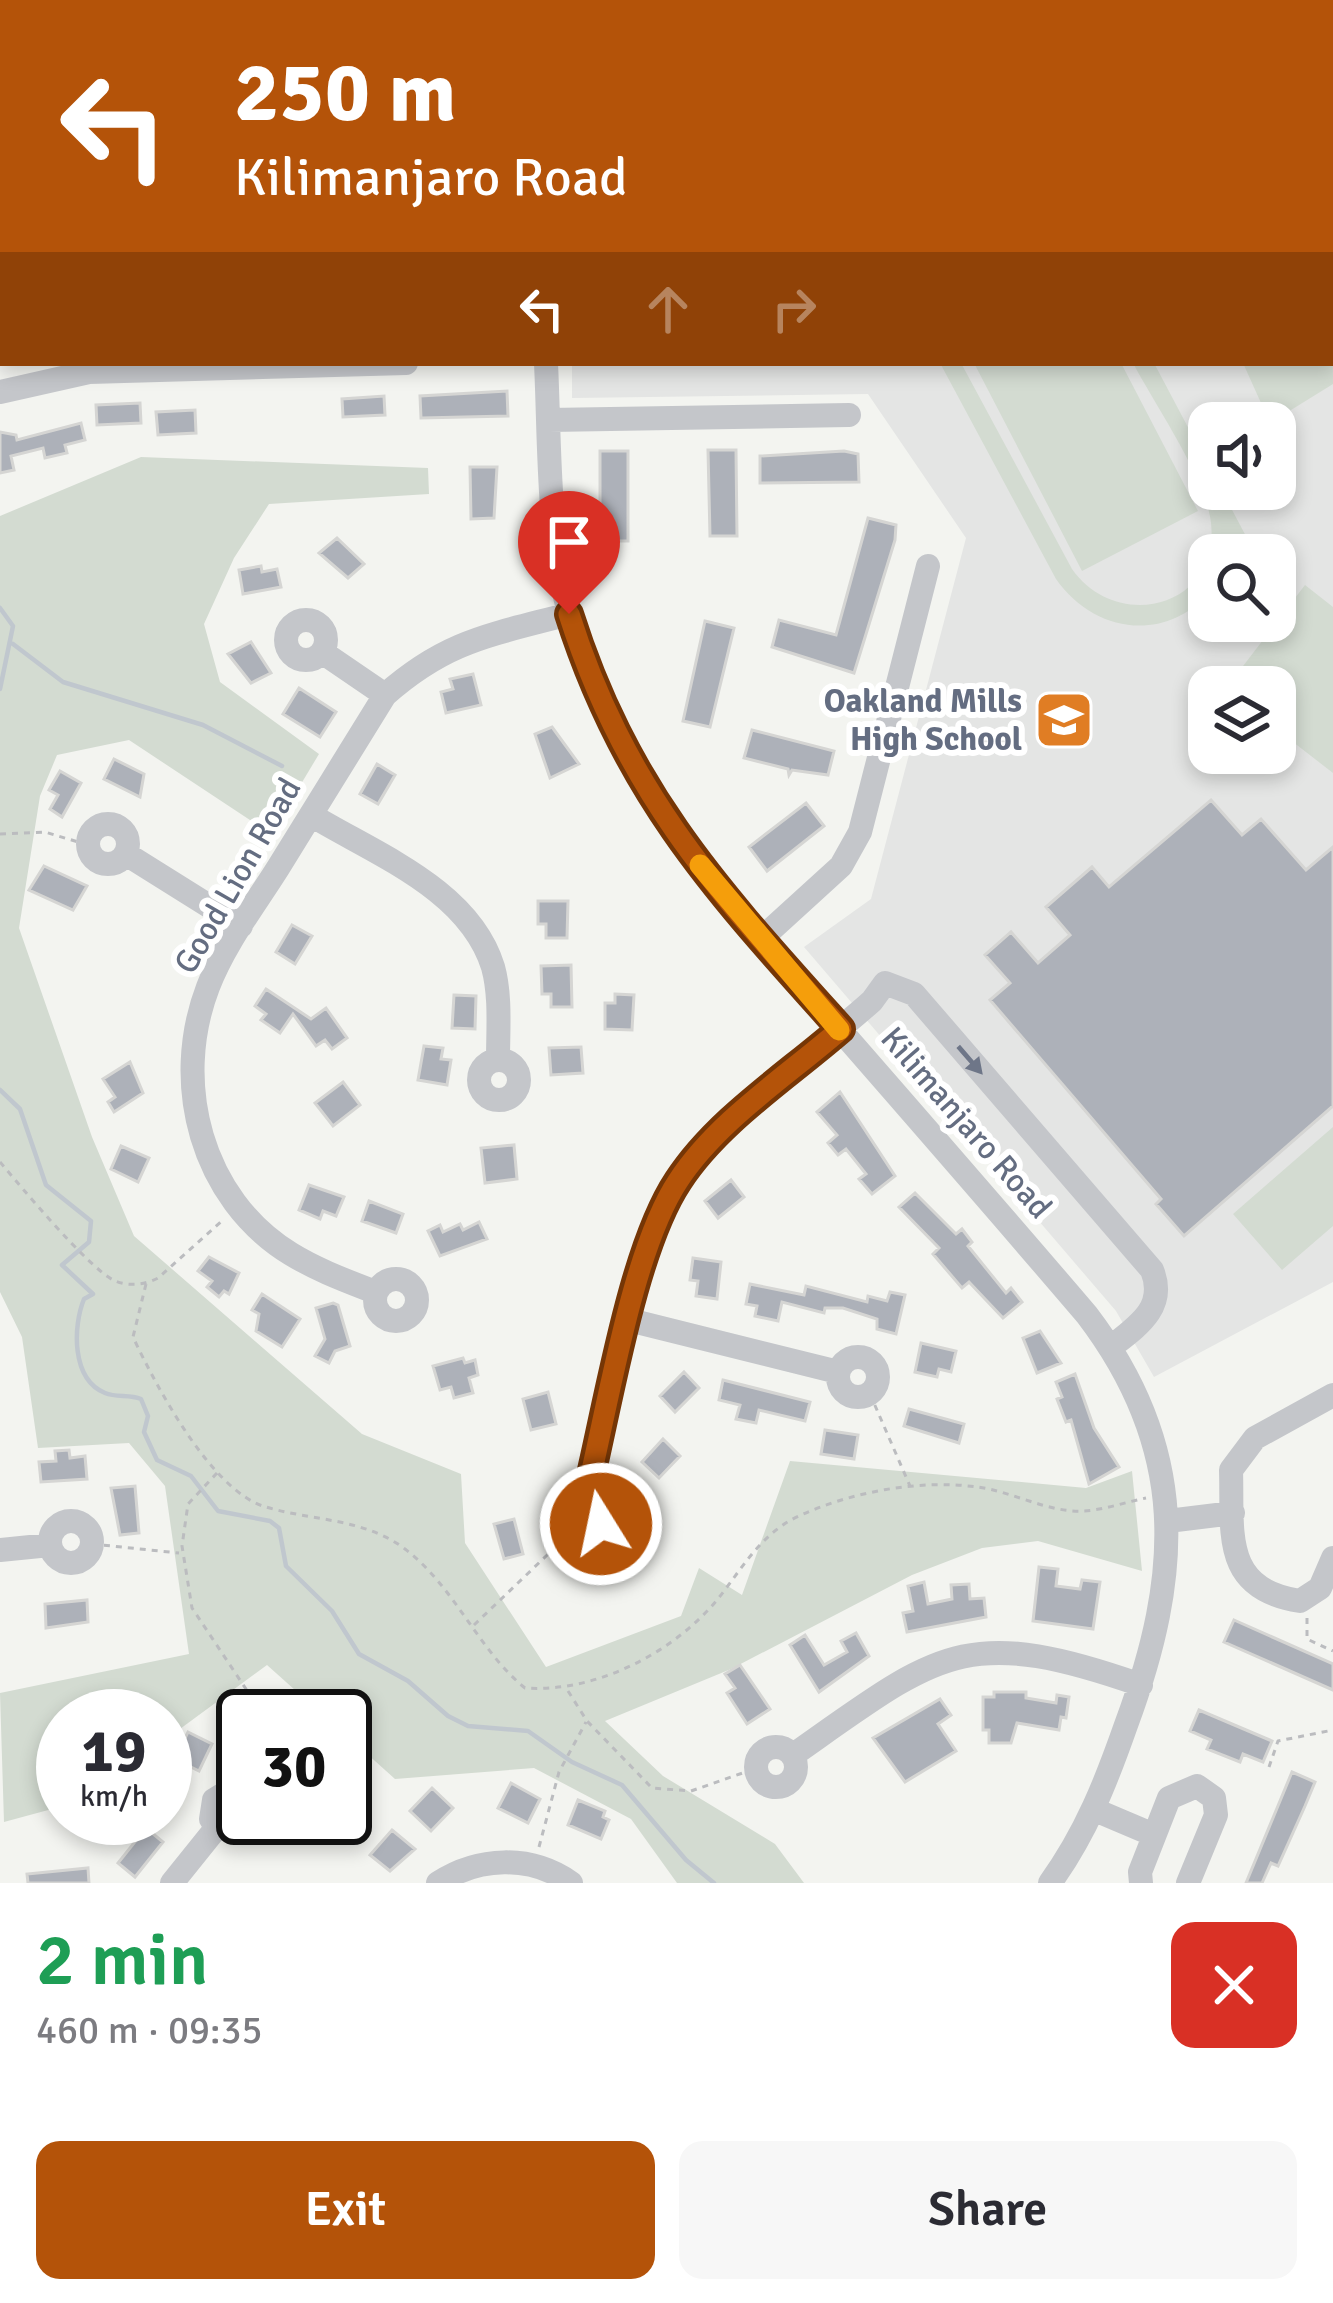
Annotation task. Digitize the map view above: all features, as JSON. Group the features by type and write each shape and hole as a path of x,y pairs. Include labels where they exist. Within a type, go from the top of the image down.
{"street":[{"path":"0,392 89,372 300,366"},
{"name":"Kilimanjaro Road","path":"546,366 556,549 569,614 596,693 634,774 663,819 761,939 1111,1347 1153,1438 1168,1521 1166,1593 1141,1685 1096,1810 1050,1883"},
{"path":"549,421 849,415"},
{"path":"761,939 841,866 860,832 928,566"},
{"name":"Good Lion Road","path":"375,1292 291,1254 239,1206 203,1141 191,1056 209,985 385,695 433,655 457,644 569,614"},
{"path":"322,652 385,695"},
{"path":"311,815 445,896 476,930 494,970 498,1060"},
{"path":"88,845 101,863 112,864 126,854 241,926"},
{"path":"566,1536 561,1513 567,1505 585,1500 648,1247 678,1180 705,1148 841,1029 885,982 914,994 1151,1270 1158,1296 1152,1309 1111,1347"},
{"path":"629,1320 838,1372 838,1382 850,1396 870,1394"},
{"path":"1333,1395 1244,1447 1231,1470 1237,1562 1245,1578 1291,1600 1307,1598 1320,1588 1333,1558"},
{"path":"1168,1521 1233,1513"},
{"path":"0,1550 50,1545 55,1555 74,1563 88,1554 92,1544"},
{"path":"757,1768 759,1756 769,1748 782,1747 793,1755 894,1684 964,1655 1029,1652 1141,1685"},
{"path":"1141,1883 1169,1798 1178,1790 1197,1786 1214,1798 1216,1815 1188,1883"},
{"path":"1096,1810 1154,1834"},
{"path":"172,1883 216,1829"},
{"path":"438,1883 476,1865 534,1865 571,1883"}],"path":[{"path":"0,834 45,832 88,845"},
{"path":"0,1162 112,1280 146,1284"},
{"path":"239,1206 198,1246 146,1284 133,1337 217,1473 259,1506 382,1535 428,1570 525,1688 567,1689 614,1672 694,1624 784,1524 825,1505 911,1487 971,1486 1083,1511 1148,1497"},
{"path":"870,1394 911,1487"},
{"path":"217,1473 192,1496 182,1526 183,1552 192,1608 246,1689"},
{"path":"474,1625 566,1536"},
{"path":"92,1544 183,1552"},
{"path":"1307,1598 1307,1639 1333,1651"},
{"path":"567,1689 587,1721 639,1777 663,1792 691,1791 757,1768"},
{"path":"534,1865 559,1772 587,1721"},
{"path":"1269,1767 1278,1741 1333,1730"}],"shaded area":[{"name":"Oakland Mills High School","path":"572,366 1333,366 1333,1282 1154,1377 1116,1311 804,947 871,899 966,538 868,394 572,398"},
{"path":"942,366 963,366 1072,569 1091,589 1114,601 1138,605 1162,602 1188,587 1188,611 1171,620 1129,625 1089,611 1056,579"},
{"path":"976,366 1123,366 1188,492 1188,510 1198,511 1082,571"},
{"path":"1135,366 1156,366 1188,427 1188,462"},
{"path":"1244,366 1333,366 1333,384 1296,407 1296,402 1261,402"},
{"path":"141,457 428,468 429,494 269,504 234,558 204,624 220,682 319,754 271,834 129,740 57,755 40,796 19,928 92,1137 134,1236 362,1434 461,1474 465,1543 546,1667 681,1616 699,1568 742,1595 790,1461 1086,1488 1132,1471 1142,1571 1038,1541 982,1548 912,1575 731,1669 605,1721 663,1776 775,1844 804,1883 677,1883 631,1819 534,1768 395,1779 372,1758 372,1689 294,1689 267,1665 234,1689 216,1689 216,1702 192,1720 192,1689 36,1689 36,1813 4,1822 0,1693 189,1654 165,1486 129,1443 38,1448 22,1337 0,1292 0,516"},
{"path":"1208,510 1232,510 1245,534 1210,534"},
{"path":"1305,585 1333,607 1333,773 1296,744 1296,666 1243,666 1261,642 1296,642 1296,597"},
{"path":"1333,1127 1333,1226 1282,1270 1233,1214"}],"building":[{"path":"507,391 508,416 421,418 420,396"},
{"path":"384,396 385,415 343,417 342,399"},
{"path":"140,403 141,423 97,425 96,405"},
{"path":"195,410 196,433 158,435 156,412"},
{"path":"81,423 85,440 65,445 67,453 45,458 43,448 11,456 14,470 0,473 0,432 16,435 17,440"},
{"path":"708,450 736,450 737,536 710,536"},
{"path":"600,451 628,451 628,541 600,541"},
{"path":"858,454 859,482 760,483 760,456"},
{"path":"470,467 497,467 494,518 471,519"},
{"path":"868,518 896,525 895,540 854,673 772,647 779,620 836,635"},
{"path":"337,538 364,564 348,578 319,553"},
{"path":"261,566 262,572 277,569 281,587 243,594 239,570"},
{"path":"705,621 734,628 710,727 683,721"},
{"path":"251,642 271,673 251,683 228,654"},
{"path":"473,674 481,705 446,713 441,692 453,689 450,679"},
{"path":"299,688 336,712 320,737 283,714"},
{"path":"552,727 579,764 550,778 535,734"},
{"path":"752,730 834,751 828,775 792,770 789,775 788,769 744,758"},
{"path":"114,759 144,774 140,797 104,779"},
{"path":"377,764 395,775 378,804 360,794"},
{"path":"60,771 81,783 62,817 50,809 58,795 49,790"},
{"path":"1211,800 1242,835 1261,819 1306,870 1333,847 1333,1106 1184,1236 1156,1204 1161,1199 990,1000 1010,983 985,955 1011,932 1038,963 1070,935 1046,907 1092,867 1109,887"},
{"path":"806,803 824,826 767,871 749,847"},
{"path":"44,866 87,886 73,910 29,890"},
{"path":"538,901 568,901 567,938 546,938 546,924 538,924"},
{"path":"292,925 312,936 295,964 276,952"},
{"path":"571,965 572,1007 551,1007 551,994 542,994 541,966"},
{"path":"266,989 311,1019 326,1008 347,1038 332,1049 325,1040 316,1046 293,1014 280,1033 261,1020 266,1014 255,1006"},
{"path":"615,994 634,995 632,1030 605,1029 605,1003 615,1003"},
{"path":"454,995 476,996 475,1029 452,1028"},
{"path":"424,1046 443,1048 441,1059 451,1060 447,1085 418,1080"},
{"path":"581,1047 583,1073 551,1075 549,1048"},
{"path":"130,1062 143,1093 114,1112 108,1102 115,1097 103,1079"},
{"path":"343,1082 360,1105 333,1126 315,1103"},
{"path":"840,1092 895,1176 872,1194 859,1179 866,1174 846,1149 838,1155 828,1143 837,1135 817,1112"},
{"path":"514,1145 517,1179 485,1183 481,1148"},
{"path":"121,1146 149,1158 138,1182 111,1169"},
{"path":"731,1180 744,1197 718,1218 705,1201"},
{"path":"309,1185 344,1197 336,1216 323,1211 320,1219 299,1210"},
{"path":"915,1193 956,1234 962,1229 972,1242 968,1246 1006,1293 1011,1288 1022,1302 1003,1318 969,1282 962,1288 933,1254 939,1248 899,1207"},
{"path":"369,1201 403,1214 396,1233 362,1221"},
{"path":"479,1222 487,1239 440,1256 428,1231 440,1225 443,1232 460,1224 463,1230"},
{"path":"209,1257 239,1273 229,1294 224,1291 219,1297 207,1287 212,1281 198,1271"},
{"path":"693,1258 721,1262 717,1299 696,1296 698,1281 690,1280"},
{"path":"750,1284 804,1295 806,1286 867,1302 868,1296 887,1301 890,1292 905,1295 896,1334 877,1329 877,1319 843,1308 825,1308 824,1313 782,1302 778,1321 755,1316 757,1306 746,1304"},
{"path":"262,1294 300,1319 282,1347 256,1331 259,1314 252,1310"},
{"path":"338,1305 350,1346 335,1351 329,1363 315,1356 325,1339 316,1308"},
{"path":"1040,1331 1061,1363 1037,1373 1023,1338"},
{"path":"921,1343 956,1351 951,1372 939,1369 937,1377 915,1372"},
{"path":"463,1358 465,1363 475,1360 478,1375 469,1378 473,1393 454,1398 451,1387 440,1390 433,1366"},
{"path":"684,1372 699,1388 675,1412 660,1396"},
{"path":"1075,1374 1094,1428 1119,1467 1089,1484 1071,1420 1066,1422 1057,1399 1062,1397 1056,1382"},
{"path":"723,1380 810,1402 805,1421 759,1410 756,1423 736,1419 740,1405 719,1400"},
{"path":"548,1392 556,1424 531,1430 523,1399"},
{"path":"909,1409 964,1424 959,1443 904,1426"},
{"path":"825,1430 858,1435 854,1459 821,1454"},
{"path":"663,1439 680,1456 659,1478 642,1462"},
{"path":"69,1450 70,1458 85,1456 87,1479 41,1482 39,1462 56,1461 55,1451"},
{"path":"135,1486 139,1533 120,1535 111,1488"},
{"path":"514,1519 523,1554 504,1559 494,1524"},
{"path":"1039,1567 1058,1569 1056,1586 1080,1589 1082,1580 1100,1582 1093,1629 1033,1621"},
{"path":"924,1582 928,1604 952,1599 951,1585 969,1584 970,1599 984,1598 986,1617 907,1632 903,1613 913,1611 908,1586"},
{"path":"87,1600 88,1622 46,1628 45,1604"},
{"path":"1234,1620 1333,1664 1333,1690 1224,1642"},
{"path":"856,1633 869,1656 819,1692 790,1645 805,1635 824,1665 847,1652 841,1641"},
{"path":"740,1665 770,1709 747,1724 727,1693 735,1688 725,1674"},
{"path":"994,1692 1026,1692 1026,1698 1056,1703 1057,1695 1069,1697 1066,1718 1061,1717 1059,1730 1017,1723 1011,1743 989,1743 989,1730 983,1730 983,1697 994,1697"},
{"path":"940,1699 951,1715 938,1724 956,1751 905,1782 873,1738"},
{"path":"1199,1710 1272,1741 1263,1762 1243,1754 1240,1762 1207,1749 1211,1740 1190,1731"},
{"path":"192,1734 212,1744 199,1771 192,1768"},
{"path":"1292,1772 1315,1782 1278,1866 1271,1863 1262,1883 1246,1883"},
{"path":"511,1783 540,1799 528,1823 498,1808"},
{"path":"432,1788 453,1808 431,1831 410,1811"},
{"path":"578,1800 605,1811 603,1817 609,1820 601,1839 568,1825"},
{"path":"392,1830 415,1849 390,1871 370,1855"},
{"path":"132,1845 161,1845 135,1877 118,1863"},
{"path":"88,1868 89,1883 28,1883 27,1874"}],"waterway":[{"path":"0,608 13,626 0,689"},
{"path":"13,644 63,682 203,725 282,766"},
{"path":"0,1090 20,1109 46,1185 91,1221 89,1242 62,1265 93,1294 84,1299 78,1323 81,1364 94,1386 105,1393 141,1399 148,1416 144,1432 157,1460 191,1476 218,1511 270,1521 279,1528 286,1566 332,1611 359,1654 408,1681 448,1716 468,1726 528,1731 572,1762 622,1785 686,1860 714,1883"}],"slow traffic":[{"path":"700,865 839,1030"}],"place":[{"name":"Oakland Mills High School","path":"1064,720"}],"route":[{"path":"569,614 611,729 663,819 841,1029 705,1148 667,1200 648,1247 585,1500 596,1507 601,1524"}]}
